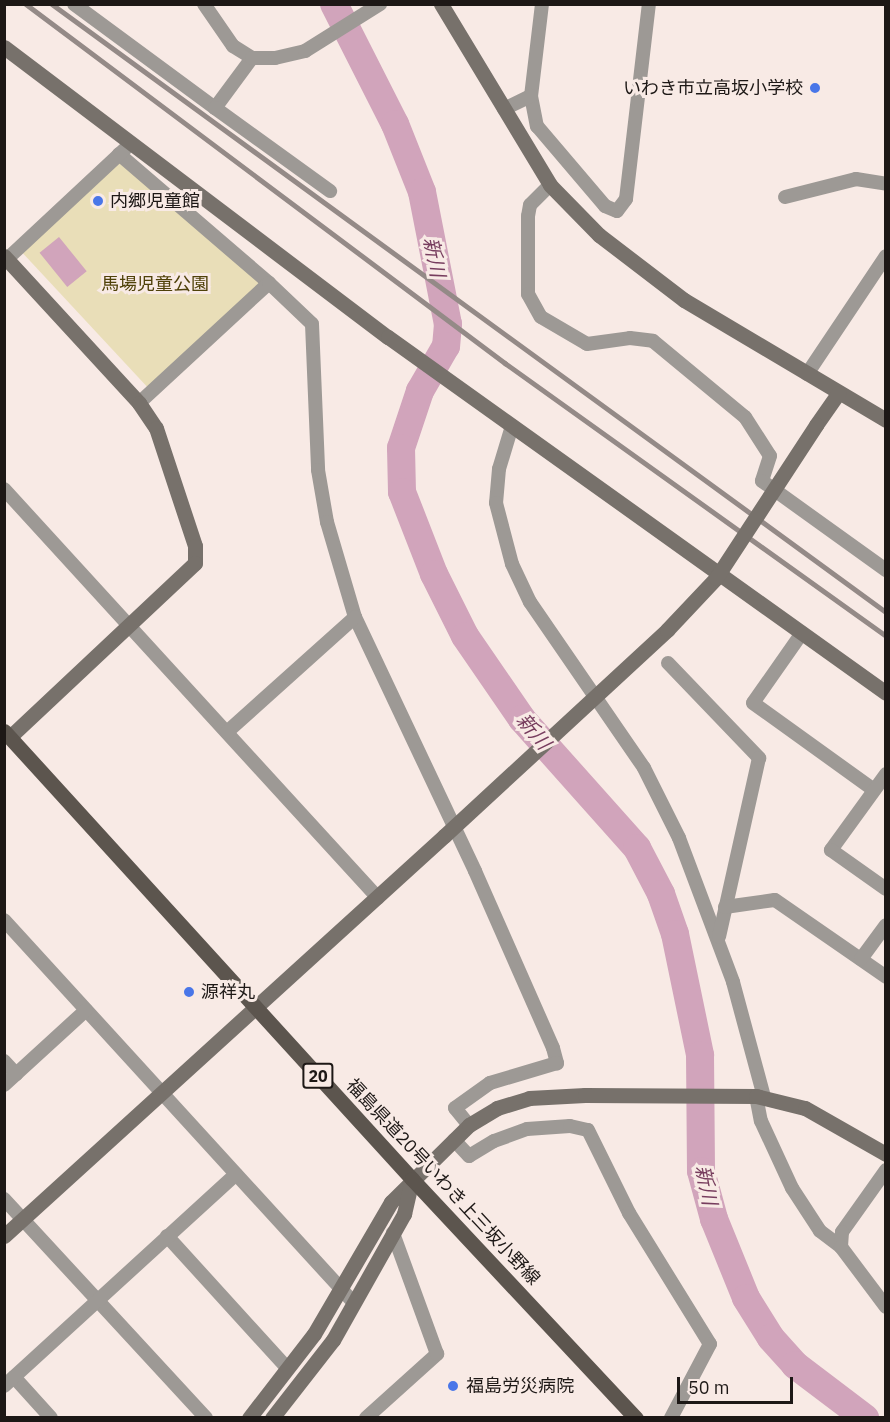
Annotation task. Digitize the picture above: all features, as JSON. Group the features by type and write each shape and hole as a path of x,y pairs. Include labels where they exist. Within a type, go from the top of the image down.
{"main road":[{"name":"福島県道20号いわき上三坂小野線","path":"7,734 412,1179 636,1418"}],"street":[{"path":"74,4 330,191"},
{"path":"204,4 233,46 252,58 291,56 318,44 380,4"},
{"path":"441,4 550,185 637,268 885,420"},
{"path":"542,4 531,96 537,126 563,161 604,206 617,210 623,206 649,4"},
{"path":"4,46 125,149 312,324 318,470 327,522 355,617 475,871 557,1063 490,1083 473,1094 456,1108 470,1125"},
{"path":"215,108 252,58"},
{"path":"504,109 531,96"},
{"path":"7,734 195,563 195,546 156,428 139,403 6,258 125,149"},
{"path":"125,149 885,693"},
{"path":"785,197 856,179 885,184"},
{"path":"550,185 530,205 528,216 528,294 541,317 587,344 630,338 653,341 745,417 770,456 762,481 885,570"},
{"path":"807,374 885,256"},
{"path":"139,403 269,283"},
{"path":"4,1236 378,898 667,630 716,578 838,393"},
{"path":"512,426 499,469 496,503 512,564 530,602 644,768 679,838 718,939 761,1121 792,1188 820,1231 841,1247 885,1307"},
{"path":"4,489 378,898"},
{"path":"226,732 355,617"},
{"path":"802,633 753,703 874,790"},
{"path":"668,663 759,758 718,939"},
{"path":"885,774 831,850 885,890"},
{"path":"725,907 775,900 885,977"},
{"path":"4,920 354,1304"},
{"path":"861,959 885,925"},
{"path":"4,1085 86,1010"},
{"path":"4,1061 16,1074"},
{"path":"249,1418 287,1368 340,1289 391,1202 412,1179 470,1125 497,1108 529,1098 585,1095 755,1096 805,1108 885,1154"},
{"path":"454,1140 469,1156 494,1141 527,1129 570,1126 588,1130 664,1274 710,1344 671,1418"},
{"path":"841,1247 842,1232 885,1170"},
{"path":"51,1418 9,1382 236,1174"},
{"path":"272,1418 333,1340 404,1214 412,1179"},
{"path":"4,1199 206,1418"},
{"path":"366,1418 437,1354 393,1233"},
{"path":"167,1236 287,1368"}],"green space":[{"name":"馬場児童公園","path":"119,154 269,283 151,391 18,248"}],"shaded area":[{"path":"59,237 87,271 67,287 40,253"}],"waterway":[{"name":"新川","path":"334,4 395,124 422,192 448,324 446,346 420,391 401,448 402,492 434,574 465,636 522,719 637,848 661,894 675,934 700,1055 701,1171 714,1219 746,1298 771,1338 795,1365 865,1418"}],"railway":[{"path":"26,4 505,363 886,636"},
{"path":"52,4 886,612"}],"place":[{"name":"いわき市立高坂小学校","path":"815,88"},
{"name":"内郷児童館","path":"98,201"},
{"name":"源祥丸","path":"189,992"},
{"name":"福島労災病院","path":"453,1386"}]}
